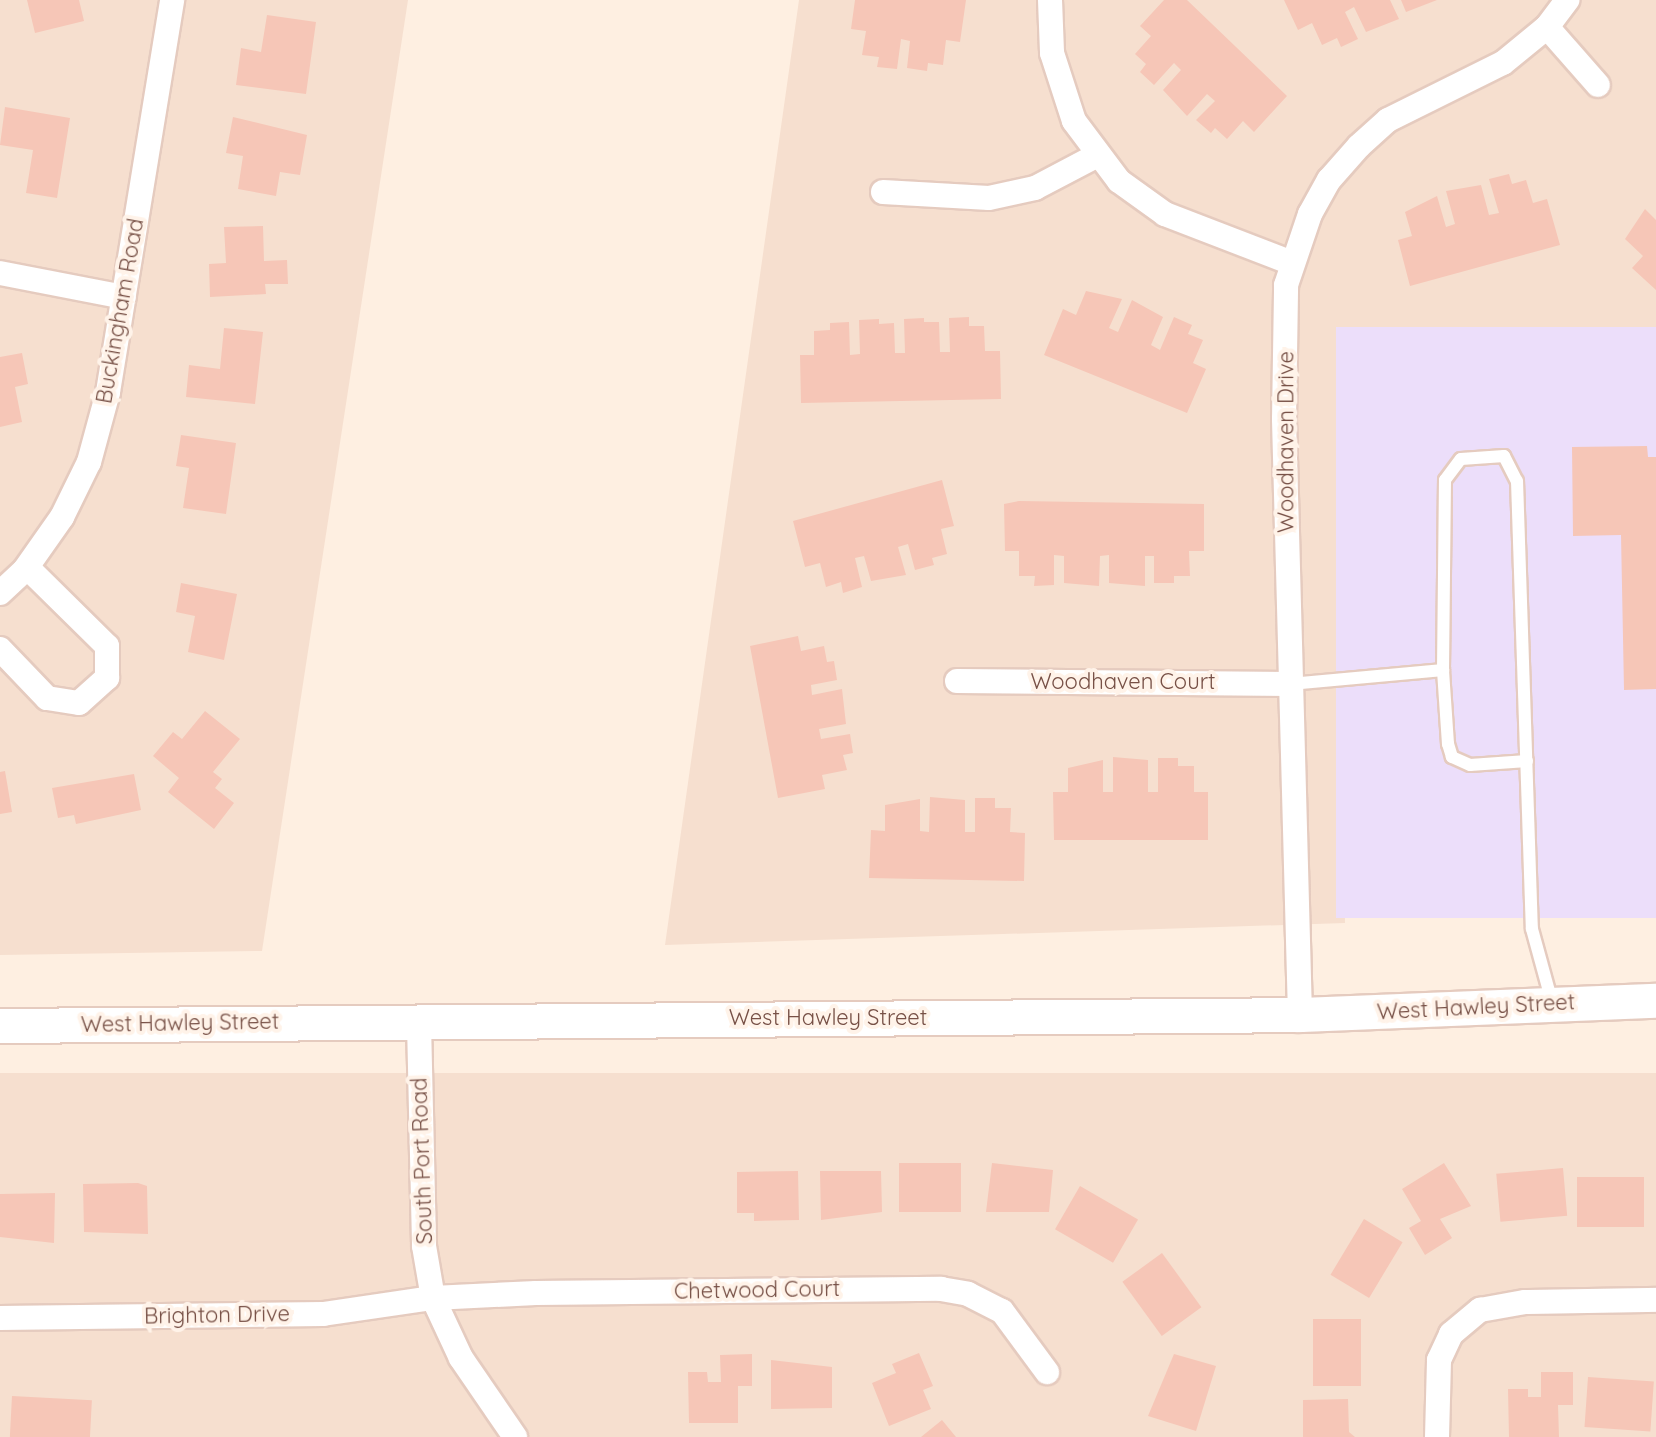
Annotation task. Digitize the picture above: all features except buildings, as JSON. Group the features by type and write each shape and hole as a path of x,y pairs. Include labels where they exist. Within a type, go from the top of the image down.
{"street":[{"name":"Buckingham Road","path":"0,593 27,567 62,517 89,462 108,392 172,0"},
{"path":"1050,0 1052,53 1074,121 1096,156 1119,181 1165,214 1292,263"},
{"name":"Woodhaven Drive","path":"1300,1015 1284,419 1286,285 1292,263 1329,180 1359,146 1388,120 1503,63 1547,27 1567,0"},
{"path":"1547,27 1598,85"},
{"path":"883,192 989,198 1035,188 1096,156"},
{"path":"0,273 124,297"},
{"path":"0,649 47,698 79,703 107,678 107,646 27,567"},
{"name":"Woodhaven Court","path":"957,681 1290,684"},
{"name":"West Hawley Street","path":"0,1026 1300,1015 1656,1001"},
{"name":"South Port Road","path":"419,1023 424,1246 433,1298 461,1358 515,1437"},
{"name":"Chetwood Court","path":"433,1298 941,1289 968,1294 1002,1311 1047,1372"},
{"name":"Brighton Drive","path":"0,1318 323,1314 433,1298"},
{"path":"1437,1437 1439,1360 1451,1334 1480,1310 1525,1302 1656,1300"}],"lane":[{"path":"1527,761 1470,765 1452,757 1443,670 1445,480 1461,459 1504,456 1517,481 1527,761 1532,929 1552,1004"},
{"path":"1290,684 1443,670"}],"shaded area":[{"path":"0,0 408,0 262,951 0,955"},
{"path":"799,0 1656,0 1656,327 1336,342 1345,923 665,945"},
{"path":"1336,327 1656,327 1656,918 1336,918"},
{"path":"0,1073 1656,1073 1656,1437 0,1437"}]}
